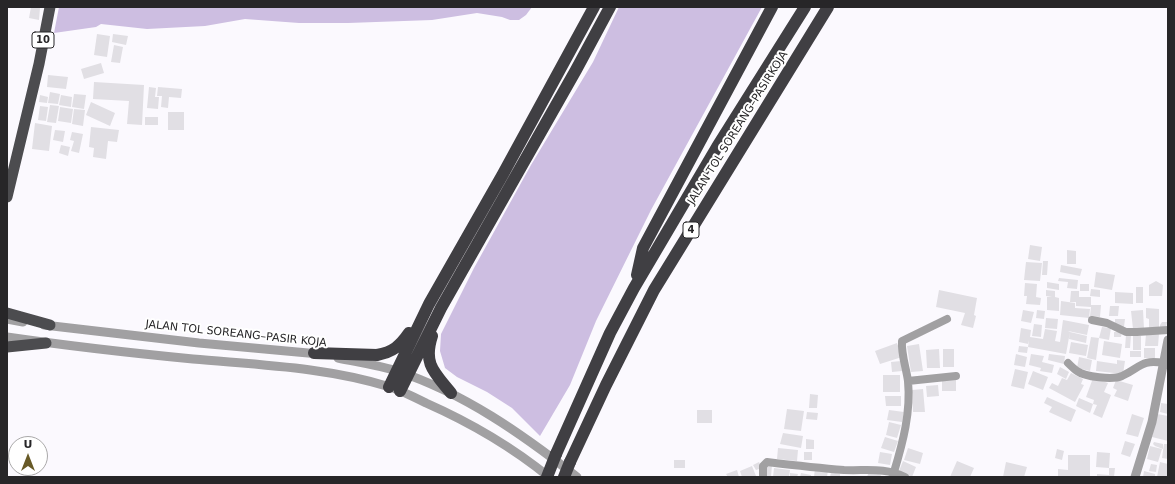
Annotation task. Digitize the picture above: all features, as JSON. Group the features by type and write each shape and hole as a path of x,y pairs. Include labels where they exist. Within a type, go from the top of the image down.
{"highway":[{"name":"10","path":"7,198 37,72 50,7"},
{"path":"314,353 377,355 384,354 400,345 429,304 503,174 594,7"},
{"path":"402,373 441,308 610,7"},
{"path":"634,288 643,248 772,7"},
{"name":"JALAN TOL SOREANG–PASIRKOJA","path":"548,477 556,454 610,333 634,288 717,146 804,7"},
{"name":"JALAN TOL SOREANG–PASIRKOJA","path":"564,477 606,385 654,290 828,7"},
{"path":"395,389 429,304"},
{"path":"441,308 429,344 428,357 433,371 451,393"},
{"path":"7,313 50,326"},
{"path":"7,347 46,343"}],"street":[{"path":"894,472 904,440 909,413 908,381 902,341 947,318"},
{"name":"JALAN TOL SOREANG–PASIR KOJA","path":"7,319 50,326 199,343 314,353 402,373 451,393 480,408 520,434 577,477"},
{"path":"1092,320 1107,323 1126,332 1168,330"},
{"path":"7,337 46,343 192,359 297,367 395,389 443,410 469,424 515,452 548,477"},
{"path":"1135,477 1152,422 1168,340"},
{"path":"1068,363 1078,372 1092,377 1115,377 1121,376 1148,361 1164,363"},
{"path":"908,381 956,376"},
{"path":"763,477 763,466 767,462 845,470 875,470 894,472 905,477"}],"shaded area":[{"path":"59,7 532,7 526,15 519,20 510,20 502,17 477,13 432,20 348,23 299,23 245,19 205,26 147,29 101,24 96,27 54,33"},
{"path":"619,7 762,7 651,210 596,321 570,385 540,436 512,408 487,392 457,377 445,368 440,351 441,334 474,268 531,165 593,62"}],"building":[{"path":"31,7 40,8 39,20 29,18"},
{"path":"97,34 110,36 107,57 94,55"},
{"path":"113,34 128,36 126,45 112,42"},
{"path":"114,45 123,47 120,63 111,62"},
{"path":"101,63 104,73 84,79 81,69"},
{"path":"48,75 68,77 66,89 47,87"},
{"path":"94,82 144,85 142,125 127,124 129,101 93,99"},
{"path":"149,87 156,88 155,97 159,97 158,109 147,108"},
{"path":"158,87 182,89 181,98 169,97 168,108 161,107 162,96 157,96"},
{"path":"50,92 60,94 58,104 48,103"},
{"path":"74,94 86,95 84,109 72,107"},
{"path":"40,95 48,97 47,103 39,102"},
{"path":"61,95 72,97 71,107 59,105"},
{"path":"91,102 115,113 110,126 86,115"},
{"path":"50,105 59,106 56,123 47,122"},
{"path":"40,106 48,107 46,121 38,120"},
{"path":"60,107 73,109 71,123 58,121"},
{"path":"74,109 85,110 83,126 72,124"},
{"path":"168,112 184,112 184,130 168,130"},
{"path":"145,117 158,117 158,125 145,125"},
{"path":"35,123 52,126 49,151 32,149"},
{"path":"91,127 119,130 117,142 108,141 106,159 93,157 94,148 89,147"},
{"path":"55,130 65,131 63,142 53,140"},
{"path":"72,132 83,134 79,153 71,151 74,141 70,140"},
{"path":"61,145 70,147 68,156 59,153"},
{"path":"1030,245 1042,247 1040,261 1028,259"},
{"path":"1067,250 1076,251 1076,264 1067,264"},
{"path":"1043,261 1048,261 1047,275 1042,275"},
{"path":"1026,262 1042,263 1040,281 1024,280"},
{"path":"1061,265 1082,269 1080,276 1060,272"},
{"path":"1096,272 1115,275 1112,290 1094,287"},
{"path":"1059,278 1078,280 1077,289 1067,288 1068,282 1058,281"},
{"path":"1156,281 1163,285 1162,296 1149,296 1149,285"},
{"path":"1047,282 1059,284 1059,290 1047,288"},
{"path":"1025,283 1037,284 1036,297 1041,298 1040,305 1026,304 1027,296 1024,296"},
{"path":"1080,284 1089,284 1089,291 1080,291"},
{"path":"1136,287 1143,287 1143,303 1136,303"},
{"path":"1091,289 1100,290 1100,297 1090,296"},
{"path":"939,290 977,298 974,315 976,316 973,328 961,325 965,313 936,307"},
{"path":"1046,290 1055,291 1055,297 1059,298 1059,311 1047,310 1047,297 1052,297 1046,296"},
{"path":"1071,291 1079,291 1079,297 1091,297 1091,305 1101,305 1100,317 1090,316 1091,307 1076,306 1076,302 1070,302"},
{"path":"1115,292 1133,293 1133,304 1115,303"},
{"path":"1061,301 1075,303 1075,308 1090,309 1089,318 1060,315"},
{"path":"1110,306 1119,306 1118,316 1109,316"},
{"path":"1146,308 1159,309 1159,329 1149,329 1149,319 1146,318"},
{"path":"1023,310 1034,312 1031,323 1021,321"},
{"path":"1037,310 1045,311 1044,319 1036,318"},
{"path":"1143,310 1144,329 1133,329 1131,311"},
{"path":"1046,318 1058,319 1057,329 1045,328"},
{"path":"1115,319 1125,319 1124,327 1115,326"},
{"path":"1063,320 1089,325 1087,335 1068,331 1070,332 1066,354 1028,347 1029,340 1028,344 1019,342 1021,328 1031,330 1030,337 1043,339 1045,329 1057,331 1055,341 1060,342"},
{"path":"1162,322 1167,322 1166,329 1160,329"},
{"path":"1034,324 1042,325 1041,337 1032,336"},
{"path":"1102,327 1111,328 1109,340 1099,338"},
{"path":"1070,332 1087,336 1086,343 1069,339"},
{"path":"1114,332 1122,332 1121,337 1114,337"},
{"path":"1146,334 1159,334 1158,346 1145,346"},
{"path":"1126,335 1131,335 1130,348 1125,348"},
{"path":"1133,336 1141,336 1141,350 1133,350"},
{"path":"1091,337 1099,338 1096,360 1087,358"},
{"path":"1104,341 1122,344 1120,358 1102,355"},
{"path":"1071,342 1088,345 1086,356 1069,353"},
{"path":"897,343 902,357 880,364 875,351"},
{"path":"919,344 923,371 911,372 907,346"},
{"path":"1019,346 1028,347 1027,353 1018,352"},
{"path":"1144,348 1155,348 1155,358 1144,358"},
{"path":"939,349 940,368 927,368 926,350"},
{"path":"943,349 954,349 954,367 943,367"},
{"path":"1130,351 1141,351 1141,357 1130,357"},
{"path":"1016,354 1027,357 1025,367 1014,365"},
{"path":"1031,354 1044,356 1042,362 1054,365 1052,373 1040,371 1041,368 1029,365"},
{"path":"1049,354 1065,356 1064,364 1048,360"},
{"path":"1079,357 1092,360 1090,371 1077,368"},
{"path":"1117,360 1125,361 1123,374 1096,371 1097,361 1117,364"},
{"path":"901,361 902,371 892,372 891,362"},
{"path":"1060,367 1069,372 1066,379 1057,374"},
{"path":"1015,369 1028,372 1024,389 1011,386"},
{"path":"1033,371 1048,377 1043,390 1028,384"},
{"path":"1071,373 1083,379 1081,384 1084,385 1075,402 1049,388 1052,383 1058,386 1062,378 1067,380"},
{"path":"883,375 900,375 900,392 883,392"},
{"path":"1093,378 1108,383 1104,392 1111,395 1102,418 1093,414 1097,405 1093,404 1094,400 1086,397"},
{"path":"956,379 956,391 942,391 942,380"},
{"path":"1116,380 1133,385 1128,401 1114,396 1117,390 1113,388"},
{"path":"938,385 939,396 927,397 926,386"},
{"path":"923,389 925,412 913,412 912,390"},
{"path":"810,394 818,395 817,408 809,408"},
{"path":"885,396 901,396 901,406 886,406"},
{"path":"1047,397 1076,410 1071,422 1049,412 1052,407 1044,403"},
{"path":"1079,398 1093,404 1090,413 1076,406"},
{"path":"1161,403 1168,404 1168,414 1160,412"},
{"path":"787,409 804,411 801,431 784,429"},
{"path":"697,410 712,410 712,423 697,423"},
{"path":"889,410 904,412 902,422 887,420"},
{"path":"807,412 818,413 817,420 806,419"},
{"path":"1132,414 1144,418 1138,437 1126,434"},
{"path":"1157,414 1168,416 1168,441 1152,437"},
{"path":"889,422 901,425 897,438 886,435"},
{"path":"783,433 803,436 801,448 780,444"},
{"path":"885,437 898,441 894,452 881,448"},
{"path":"806,439 814,440 814,449 806,449"},
{"path":"1125,441 1135,444 1130,457 1121,454"},
{"path":"1154,442 1163,444 1163,449 1155,446 1153,444"},
{"path":"1164,444 1168,444 1168,459 1162,458"},
{"path":"1150,446 1162,449 1158,462 1147,459"},
{"path":"778,448 798,450 797,461 777,459"},
{"path":"908,448 923,453 920,464 904,460"},
{"path":"1057,449 1064,451 1062,460 1055,458"},
{"path":"804,452 812,452 812,460 804,460"},
{"path":"880,452 892,454 890,465 878,463"},
{"path":"1097,452 1110,453 1109,468 1096,467"},
{"path":"1068,455 1090,455 1090,477 1058,477 1058,469 1068,470"},
{"path":"674,460 685,460 685,468 674,468"},
{"path":"903,461 916,467 912,477 899,471"},
{"path":"957,461 974,468 970,477 950,477"},
{"path":"759,462 762,468 756,470 753,465"},
{"path":"1006,462 1027,467 1024,477 1003,477"},
{"path":"1160,462 1168,464 1167,477 1157,477"},
{"path":"1151,464 1157,465 1156,472 1149,471"},
{"path":"766,465 772,465 771,477 764,477"},
{"path":"752,466 756,476 742,477 740,471"},
{"path":"774,468 790,470 789,477 773,477"},
{"path":"815,468 828,470 827,477 814,477"},
{"path":"1109,468 1115,468 1114,477 1097,477 1097,474 1109,475"},
{"path":"737,470 739,477 728,477 726,474"},
{"path":"869,471 881,475 880,477 867,477"},
{"path":"1144,471 1155,474 1155,477 1143,477"},
{"path":"831,472 840,474 840,477 830,477"},
{"path":"790,473 798,474 797,477 790,477"},
{"path":"801,473 811,475 811,477 800,477"}]}
